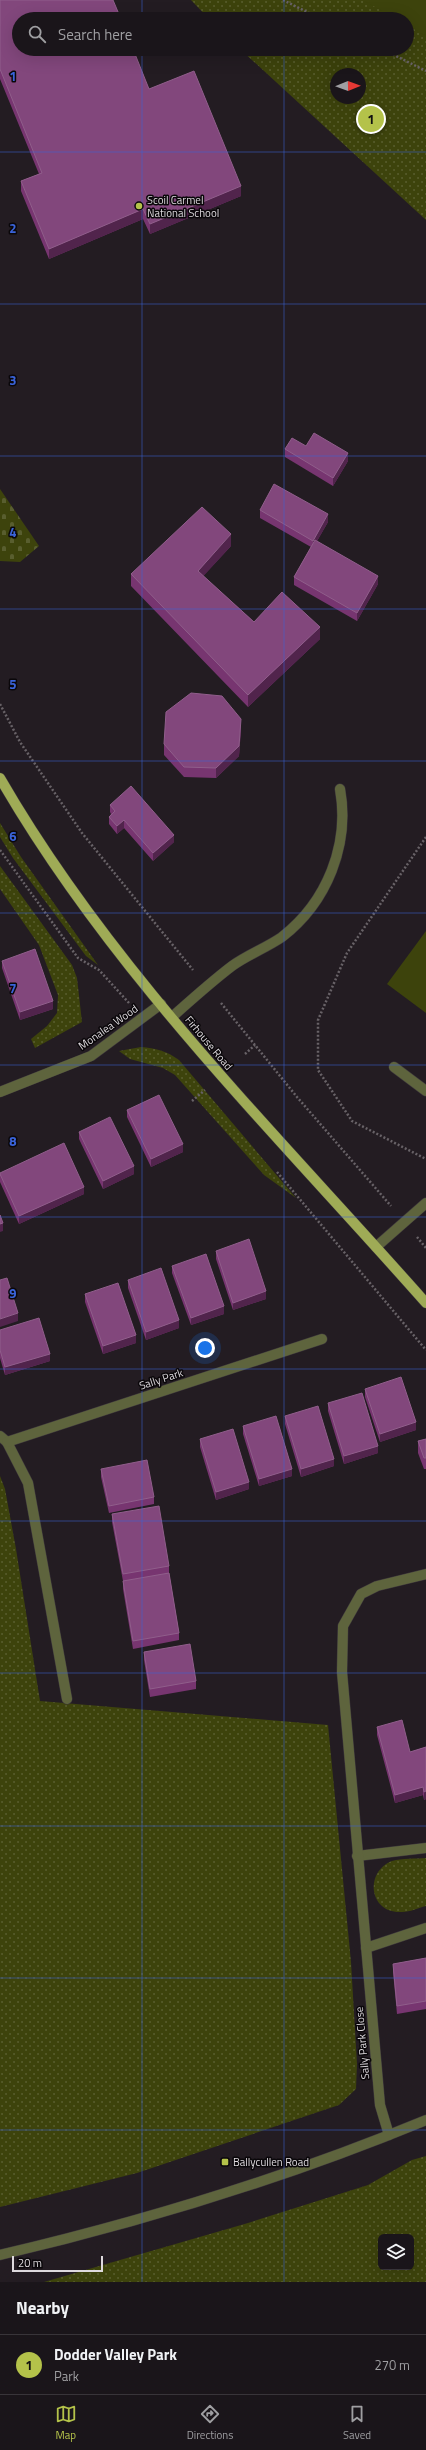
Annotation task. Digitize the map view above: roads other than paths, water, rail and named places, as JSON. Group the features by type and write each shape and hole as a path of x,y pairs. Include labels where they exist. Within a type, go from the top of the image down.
{"main road":[{"name":"Firhouse Road","path":"0,778 23,818 93,920 161,1004 221,1076 426,1304"}],"street":[{"path":"172,1017 233,965 281,937 309,912 330,878 341,840 343,808 340,789"},
{"name":"Monalea Wood","path":"0,1092 91,1056 161,1004"},
{"path":"394,1067 426,1091"},
{"path":"376,1247 426,1203"},
{"name":"Sally Park","path":"67,1699 28,1483 4,1439 322,1338"},
{"name":"Sally Park Close","path":"389,2135 380,2105 357,1856 349,1729 342,1672 344,1626 361,1594 377,1586 426,1574"},
{"path":"357,1856 426,1848"},
{"path":"366,1948 426,1928"},
{"path":"0,2255 151,2217 244,2187 389,2135 426,2120"}],"place":[{"name":"Dodder Valley Park","path":"371,119"},
{"name":"Scoil Carmel National School","path":"139,206"},
{"name":"Ballycullen Road","path":"225,2162"}]}
